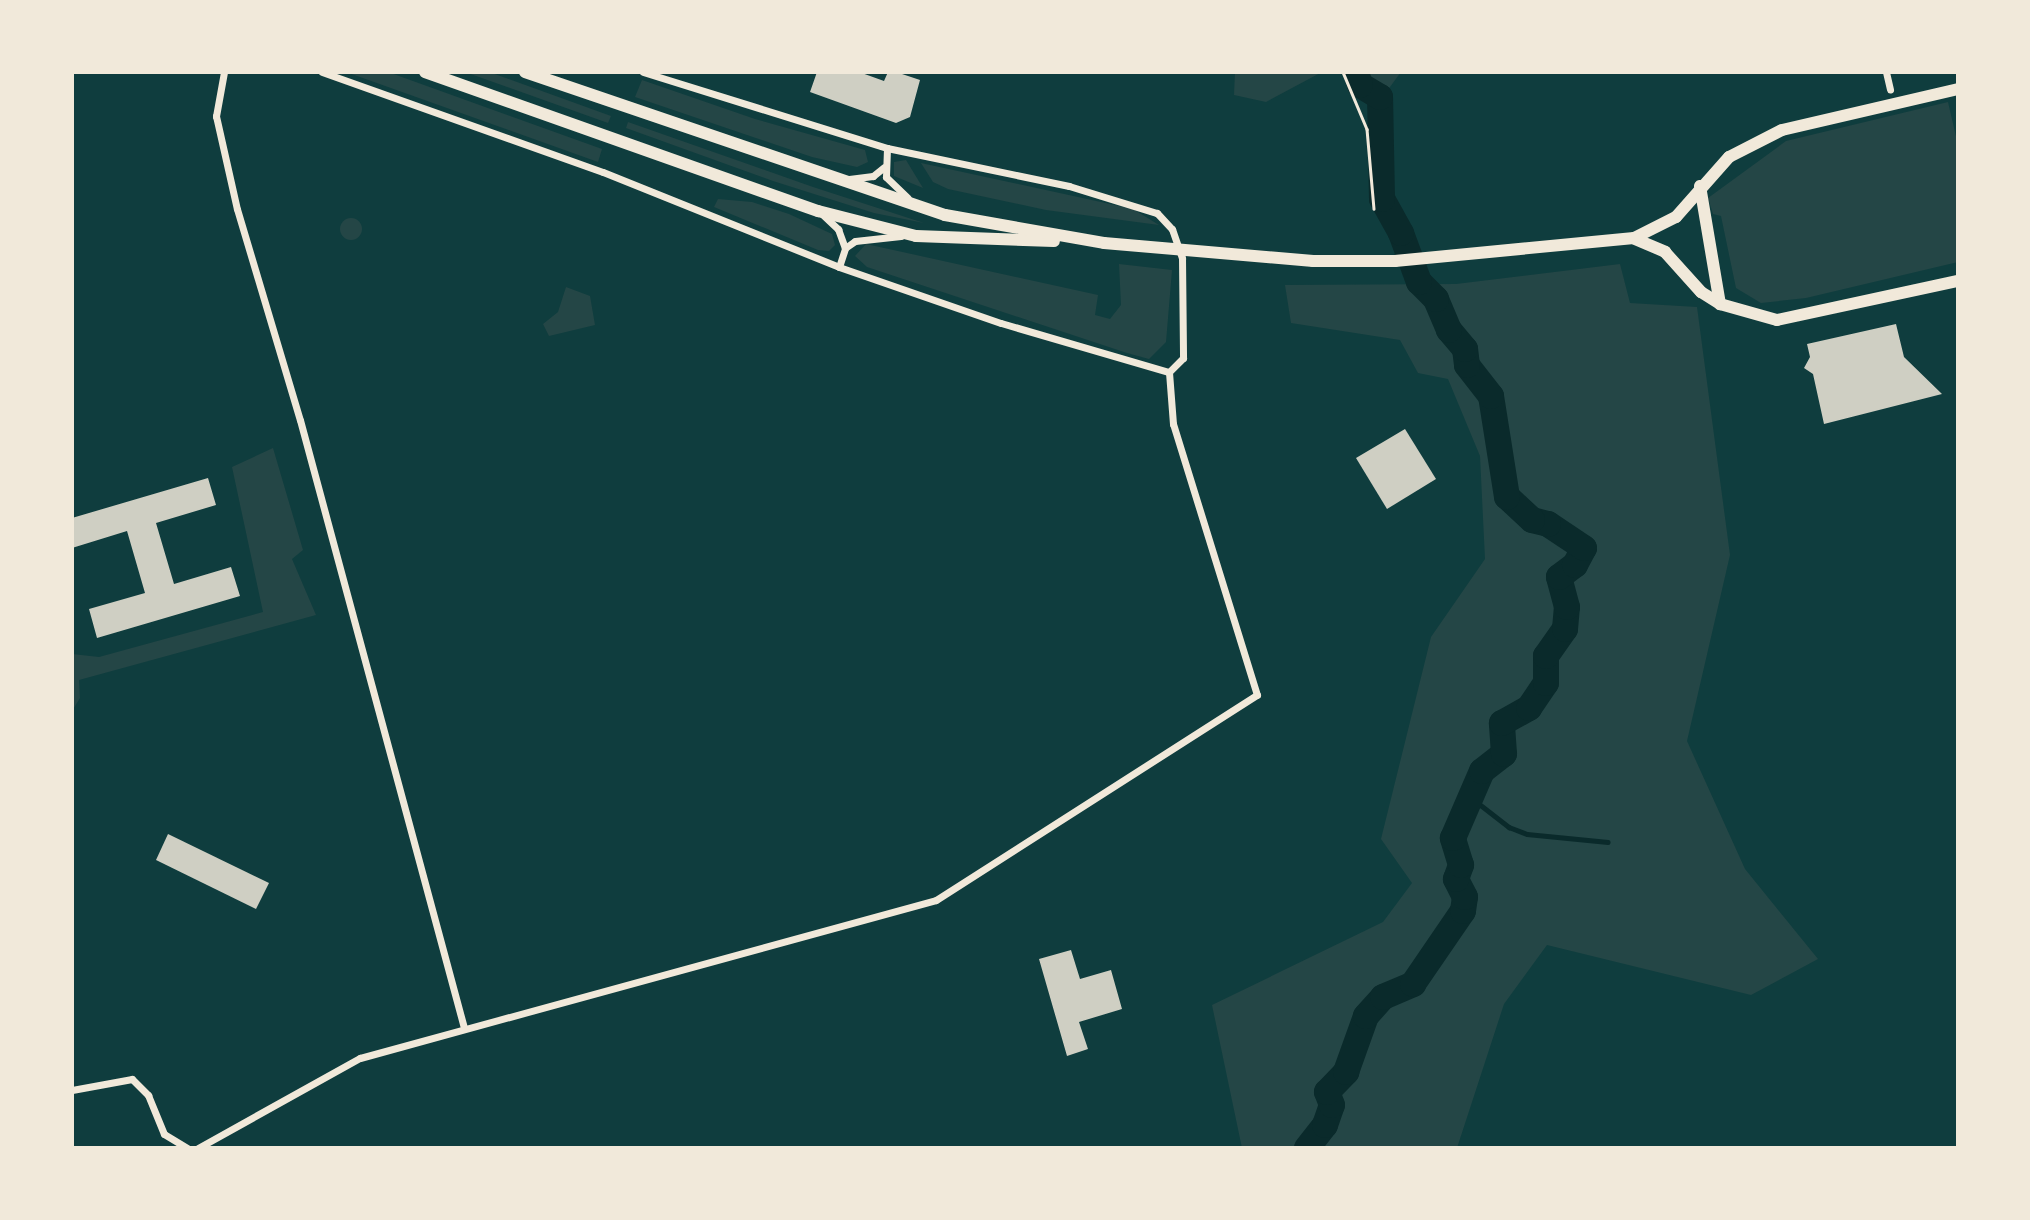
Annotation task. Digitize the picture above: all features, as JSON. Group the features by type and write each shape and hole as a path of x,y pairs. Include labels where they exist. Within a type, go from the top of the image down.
{"main road":[{"path":"425,72 817,211 916,236 1104,243"},
{"path":"525,72 923,209 1104,243 1222,257 1395,261 1634,238 1676,217 1700,186 1729,157 1782,130 1958,89"},
{"path":"1700,186 1720,304"},
{"path":"1634,238 1665,252 1701,292 1720,304 1777,320 1958,281"}],"street":[{"path":"224,72 216,116 237,209 300,420 464,1028"},
{"path":"322,72 603,172 839,267 1001,323 1169,372"},
{"path":"198,1148 360,1058 930,902 1257,695 1173,424 1169,372 1183,358 1182,258 1172,229 1157,213 1069,187 887,148 643,72"},
{"path":"1886,72 1890,90"},
{"path":"824,177 855,180 873,176 884,167 887,148"},
{"path":"884,167 901,193 923,209"},
{"path":"817,211 838,229 845,248 839,267"},
{"path":"845,248 872,238 916,236"},
{"path":"72,1090 132,1079 148,1095 164,1134 187,1148"}],"path":[{"path":"1343,72 1367,129 1374,209"}],"shaded area":[{"path":"346,72 388,72 602,149 598,162"},
{"path":"465,72 489,72 611,116 608,123"},
{"path":"1235,72 1322,72 1266,102 1234,95"},
{"path":"1338,72 1401,72 1387,91"},
{"path":"642,80 755,119 865,150 868,162 857,167 812,157 635,97"},
{"path":"1948,102 1958,145 1958,262 1806,298 1761,303 1736,288 1721,216 1713,214 1708,198 1786,141"},
{"path":"628,122 924,223 874,213 773,181 626,128"},
{"path":"906,160 923,188 894,176 894,162"},
{"path":"921,163 1133,209 1159,225 1046,210 948,189 933,182"},
{"path":"718,199 752,202 789,214 832,234 835,245 829,251 818,250 714,207"},
{"path":"351,218 359,221 362,229 359,237 351,240 343,237 340,229 343,221"},
{"path":"866,244 1098,295 1095,315 1110,319 1121,305 1119,264 1172,270 1166,342 1149,359 1127,353 867,267 855,256"},
{"path":"1620,264 1630,303 1697,307 1730,555 1687,741 1745,869 1818,959 1751,995 1547,945 1504,1004 1457,1148 1242,1148 1212,1005 1383,922 1412,883 1381,839 1431,637 1485,559 1480,456 1448,379 1418,373 1400,340 1291,323 1285,285 1456,284"},
{"path":"566,287 590,296 595,325 549,336 543,324 558,312"},
{"path":"273,448 303,550 292,559 316,615 79,680 80,698 72,711 72,654 99,657 263,612 232,467"}],"building":[{"path":"817,72 859,72 884,81 888,72 896,72 920,80 910,117 896,123 810,92"},
{"path":"1896,324 1904,357 1942,394 1824,424 1813,374 1804,368 1810,357 1807,344"},
{"path":"1405,429 1436,479 1387,509 1356,458"},
{"path":"208,478 216,505 156,523 174,584 231,567 240,596 97,638 89,609 145,593 127,531 72,548 72,518"},
{"path":"168,834 269,883 256,909 156,860"},
{"path":"1071,950 1080,979 1111,970 1122,1009 1079,1022 1088,1049 1067,1056 1039,959"}],"waterway":[{"path":"1307,1148 1325,1125 1332,1105 1327,1092 1346,1072 1366,1016 1383,997 1413,984 1463,911 1465,897 1456,879 1461,865 1453,838 1482,771 1504,754 1502,723 1529,708 1546,683 1546,656 1565,629 1567,607 1559,577 1575,565 1584,548 1548,524 1532,520 1507,497 1491,396 1467,365 1465,349 1449,330 1436,299 1419,282 1401,233 1382,199 1380,97 1360,85 1356,72"},
{"path":"1473,799 1509,827 1527,834 1608,842"}]}
